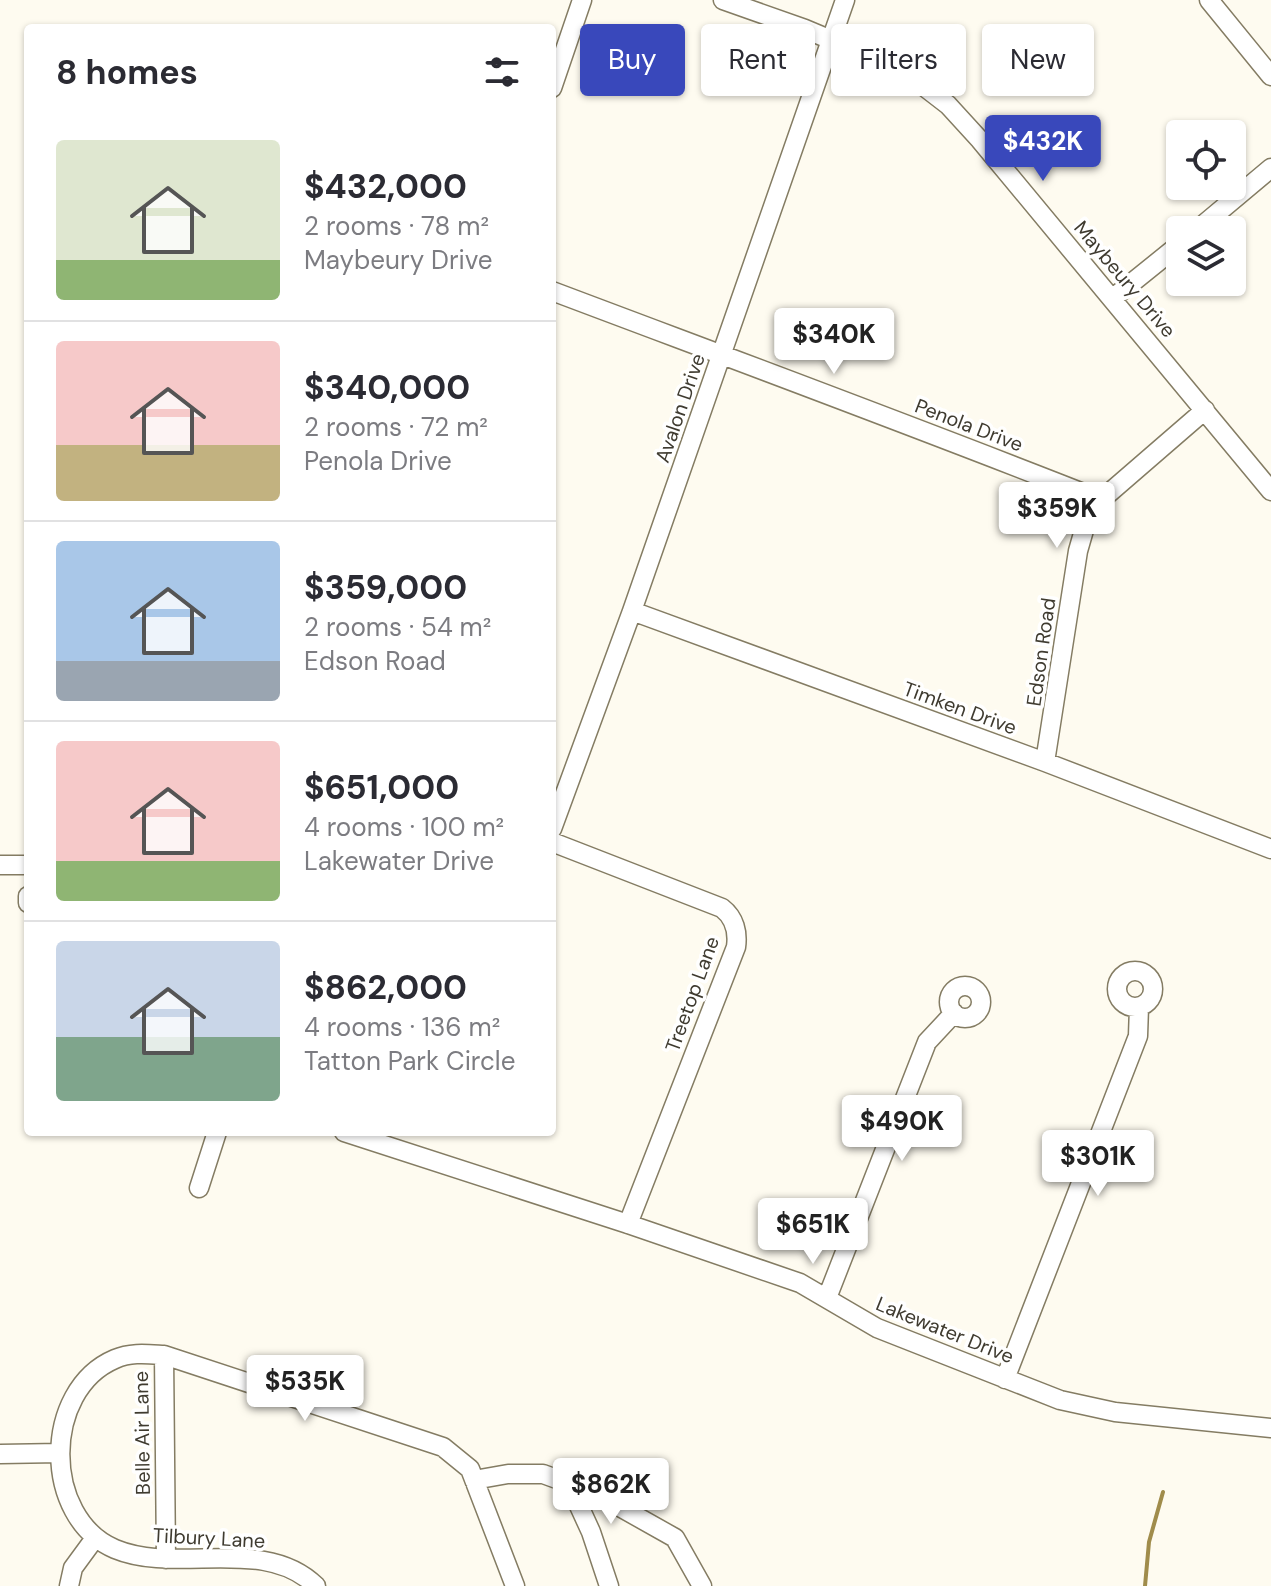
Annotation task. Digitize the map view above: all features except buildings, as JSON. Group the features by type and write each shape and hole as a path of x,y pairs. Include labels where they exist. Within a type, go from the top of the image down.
{"street":[{"path":"556,76 582,0"},
{"name":"Maybeury Drive","path":"723,0 831,40"},
{"name":"Avalon Drive","path":"837,24 845,0"},
{"path":"1209,0 1271,76"},
{"name":"Avalon Drive","path":"556,818 632,611 831,40"},
{"name":"Maybeury Drive","path":"936,96 948,105 1113,298 1271,491"},
{"path":"1214,216 1271,168"},
{"path":"1113,298 1166,255"},
{"name":"Penola Drive","path":"556,292 1101,500"},
{"name":"Edson Road","path":"1045,762 1078,551 1086,523 1101,500 1205,410"},
{"name":"Timken Drive","path":"632,611 1045,762 1271,849"},
{"name":"Treetop Lane","path":"556,844 722,908 732,918 737,937 736,947 628,1224"},
{"path":"0,865 24,865"},
{"path":"1005,1379 1138,1036 1139,1007"},
{"path":"827,1298 927,1042 954,1013"},
{"path":"199,1188 216,1136"},
{"name":"Lakewater Drive","path":"356,1136 800,1283 877,1328 1060,1400 1115,1412 1271,1428"},
{"path":"69,1586 73,1568 95,1538 73,1507 62,1470 60,1439 68,1410 87,1379 116,1358 131,1354 164,1355 443,1447 470,1469 515,1586"},
{"name":"Belle Air Lane","path":"164,1355 166,1559"},
{"path":"0,1454 60,1453"},
{"path":"474,1480 508,1474 543,1474 595,1493 675,1538 702,1586"},
{"path":"569,1484 591,1532 609,1586"},
{"name":"Tilbury Lane","path":"95,1538 132,1554 166,1559 272,1563 306,1577 316,1586"}],"waterway":[{"path":"1145,1586 1149,1542 1163,1492"}]}
